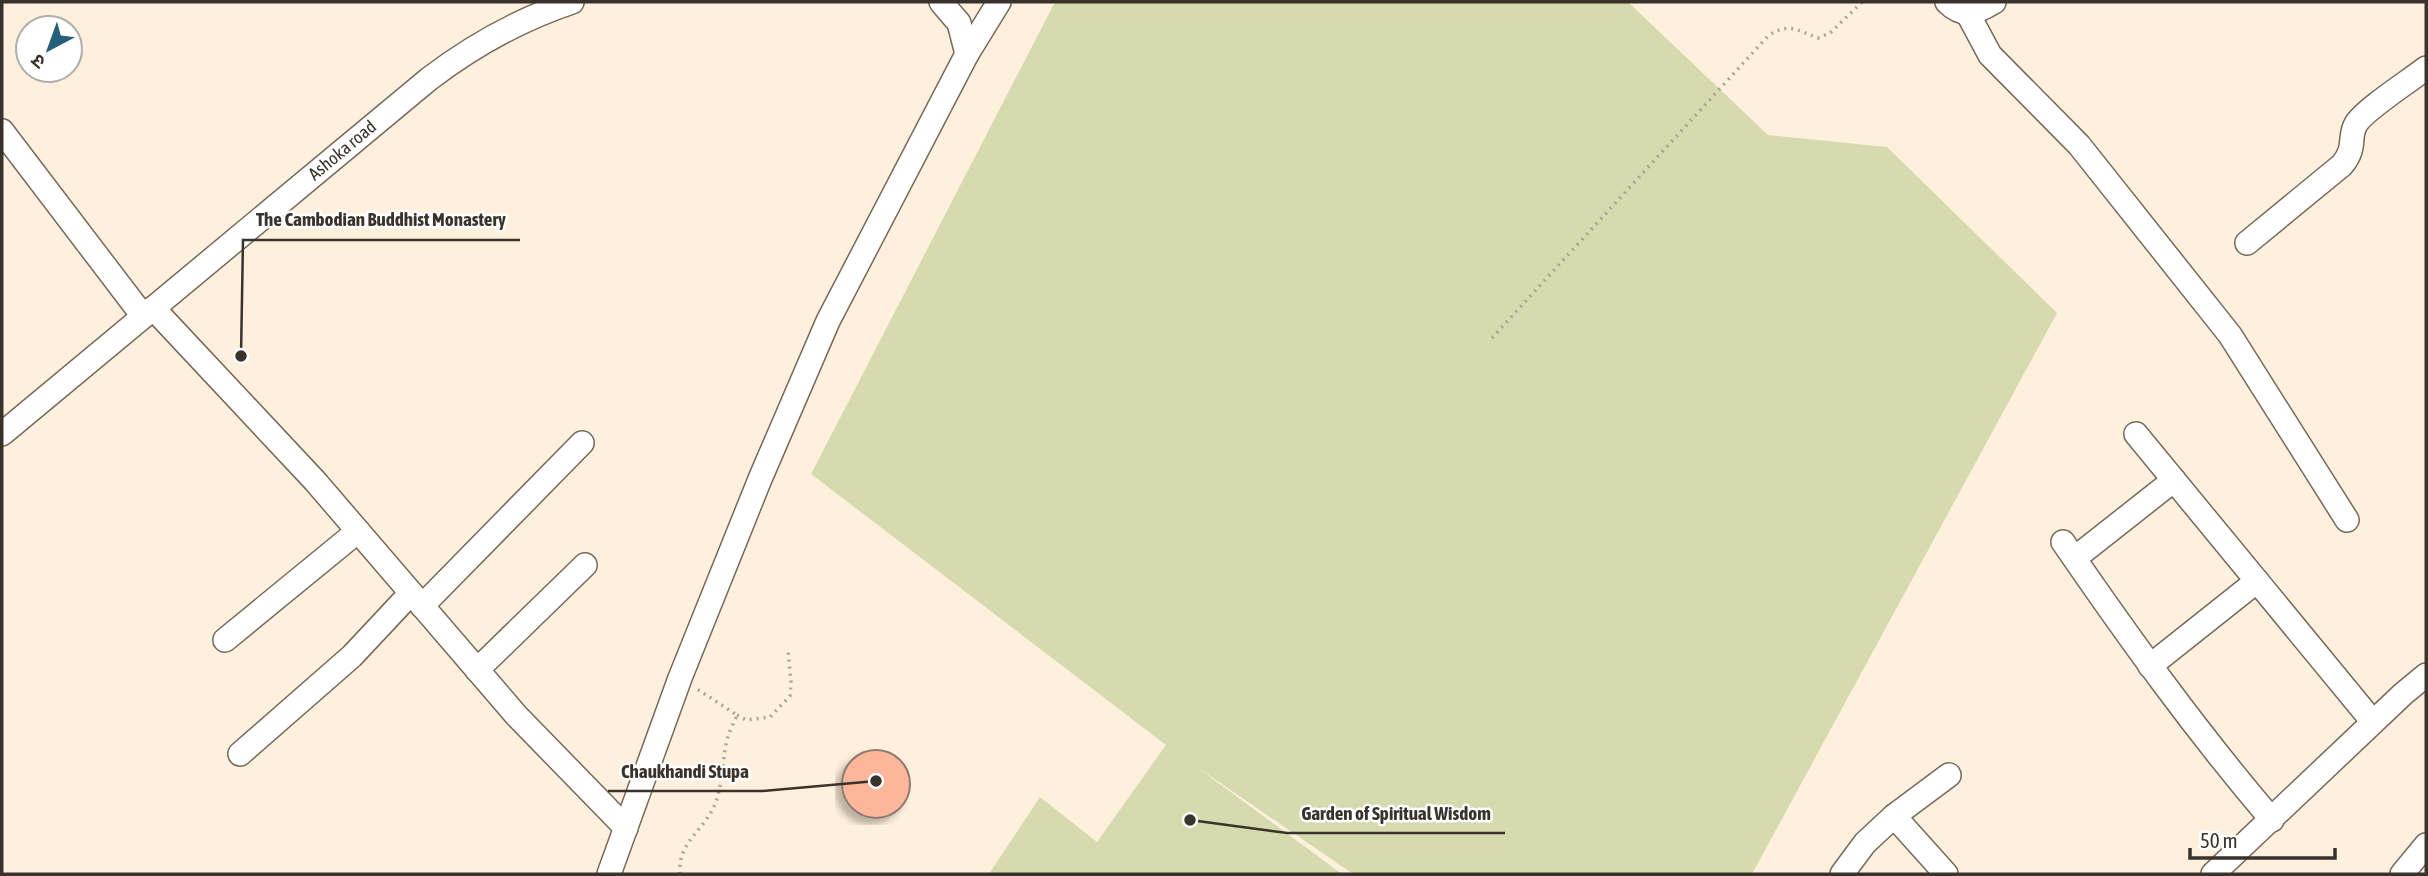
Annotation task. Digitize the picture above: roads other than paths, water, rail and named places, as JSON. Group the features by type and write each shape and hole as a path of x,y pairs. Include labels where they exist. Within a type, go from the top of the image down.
{"street":[{"name":"Ashoka road","path":"2,434 429,79 471,50 572,2"},
{"path":"941,2 959,23 967,54"},
{"path":"609,874 680,678 760,479 828,321 967,54 999,2"},
{"path":"1947,2 1955,10 1968,14 1994,2"},
{"path":"1968,14 1990,55 2080,145 2231,335 2347,520"},
{"path":"2247,243 2342,165 2350,152 2353,131 2362,117 2426,68"},
{"path":"2,131 148,312 315,481 477,670 565,767 626,828"},
{"path":"2136,434 2373,722"},
{"path":"240,754 417,599 582,443"},
{"path":"2174,480 2069,550 2218,757 2272,820"},
{"path":"225,640 358,531"},
{"path":"477,670 585,565"},
{"path":"2150,666 2257,581"},
{"path":"2218,873 2373,722 2426,675"},
{"path":"1842,874 1865,843 1894,816 1949,775"},
{"path":"1894,816 1946,874"},
{"path":"2402,874 2426,845"}],"place":[{"name":"The Cambodian Buddhist Monastery","path":"241,356"},
{"name":"Chaukhandi Stupa","path":"876,781"},
{"name":"Garden of Spiritual Wisdom","path":"1190,820"}]}
